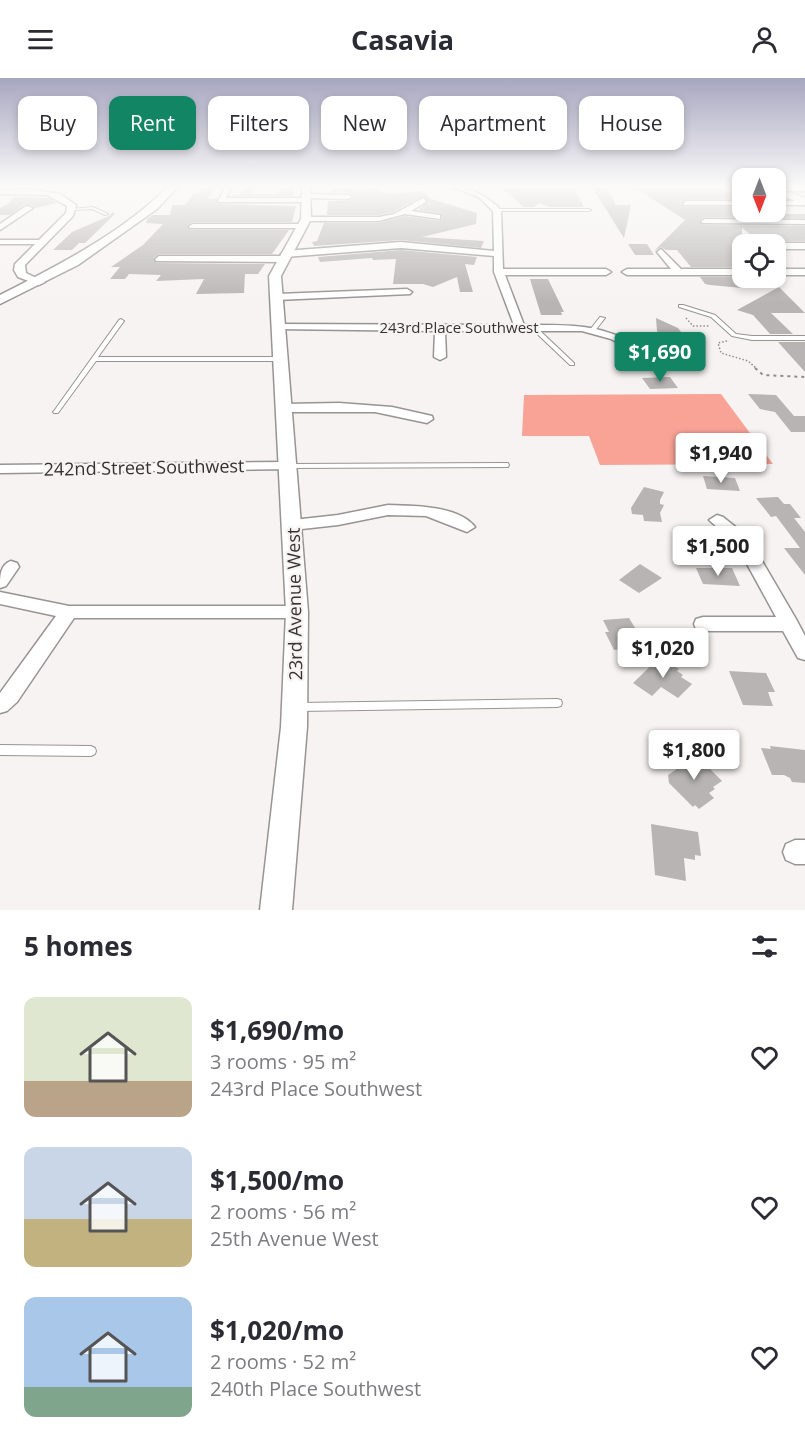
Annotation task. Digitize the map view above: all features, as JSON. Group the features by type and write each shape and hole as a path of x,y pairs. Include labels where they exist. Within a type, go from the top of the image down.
{"main road":[{"path":"0,300 39,282 74,262 126,226"}],"street":[{"path":"39,282 22,275 19,270 20,264 58,226"},
{"path":"193,226 198,226"},
{"path":"283,257 302,226"},
{"path":"499,226 497,254 499,272 520,327"},
{"path":"0,242 42,242"},
{"path":"159,259 283,257 401,245 497,254"},
{"path":"786,246 805,246"},
{"path":"793,246 805,257"},
{"path":"661,252 678,272"},
{"name":"23rd Avenue West","path":"276,910 294,707 297,612 275,276 283,257"},
{"path":"499,272 606,272"},
{"path":"627,272 732,272"},
{"path":"786,272 805,272"},
{"path":"277,297 408,292"},
{"name":"243rd Place Southwest","path":"280,327 533,327 592,331 615,336 635,348"},
{"path":"440,327 440,357"},
{"path":"285,408 393,409 427,419"},
{"name":"242nd Street Southwest","path":"0,469 289,466"},
{"path":"293,525 388,510 427,511 447,517 467,527"},
{"path":"717,520 742,541 805,653"},
{"path":"0,582 11,567"},
{"path":"0,598 69,612 297,612"},
{"path":"0,705 10,696 69,612"},
{"path":"703,624 789,624"}],"lane":[{"path":"681,306 713,316 734,335 805,338"},
{"path":"592,331 602,318"},
{"path":"56,412 121,321"},
{"path":"533,327 572,364"},
{"path":"94,359 282,359"},
{"path":"289,466 505,465"},
{"path":"294,707 557,703"},
{"path":"0,750 91,751"}],"path":[{"path":"688,308 682,312 693,326 724,327"},
{"path":"746,337 748,342 744,343 721,341 718,343 719,351 748,361 763,375 805,377"}],"shaded area":[{"path":"721,394 773,464 600,465 589,436 522,436 524,395"}],"building":[{"path":"86,226 103,226 85,243 79,243 72,250 53,250 72,232"},
{"path":"161,226 187,226 190,230 289,230 272,254 159,254 153,258 156,263 265,264 258,274 245,274 244,293 196,294 204,279 156,281 161,275 129,274 125,279 110,279 120,267 111,267 143,245"},
{"path":"323,226 468,226 422,237 484,241 481,248 401,240 314,246 312,242 317,241"},
{"path":"616,226 627,226 624,238"},
{"path":"679,226 805,226 805,241 786,241 786,234 750,234 742,228 742,234 732,234 732,267 691,267 677,250 666,250 661,247 654,251"},
{"path":"628,244 647,244 654,255 635,255"},
{"path":"401,250 477,257 474,265 465,264 473,292 460,292 457,277 433,287 423,284 393,284 396,259 373,260 372,258 320,262 318,257"},
{"path":"700,277 732,277 732,287 705,284"},
{"path":"530,279 548,279 564,312 561,312 562,315 541,315"},
{"path":"780,288 805,313 771,313 793,334 770,334 753,315 737,310"},
{"path":"656,318 678,328 688,341 665,341 657,331"},
{"path":"778,342 805,342 805,372"},
{"path":"670,377 678,388 650,389 642,378"},
{"path":"748,394 776,395 794,416 805,416 805,432 791,432 775,412 760,409"},
{"path":"703,476 735,478 740,491 707,489"},
{"path":"644,487 664,492 660,500 660,504 664,505 660,513 662,522 644,521 643,515 632,514 631,508"},
{"path":"778,497 784,504 790,504 801,518 794,518 805,532 805,575 784,548 800,548 776,516 771,517 756,498"},
{"path":"640,564 662,578 639,593 619,580"},
{"path":"696,568 732,568 740,586 703,584"},
{"path":"629,618 637,631 642,631 649,646 614,650 605,632 609,632 603,620"},
{"path":"660,657 679,669 677,671 683,675 681,677 692,684 678,698 661,687 652,696 633,683"},
{"path":"729,671 766,673 775,692 768,692 773,706 743,705"},
{"path":"770,746 805,750 805,783 792,782 784,775 772,775 761,748 771,749"},
{"path":"692,751 722,781 709,793 714,798 699,809 695,805 693,807 669,783 668,775 684,764 681,757"},
{"path":"651,824 698,832 701,856 695,855 695,860 684,858 686,881 655,875"}]}
